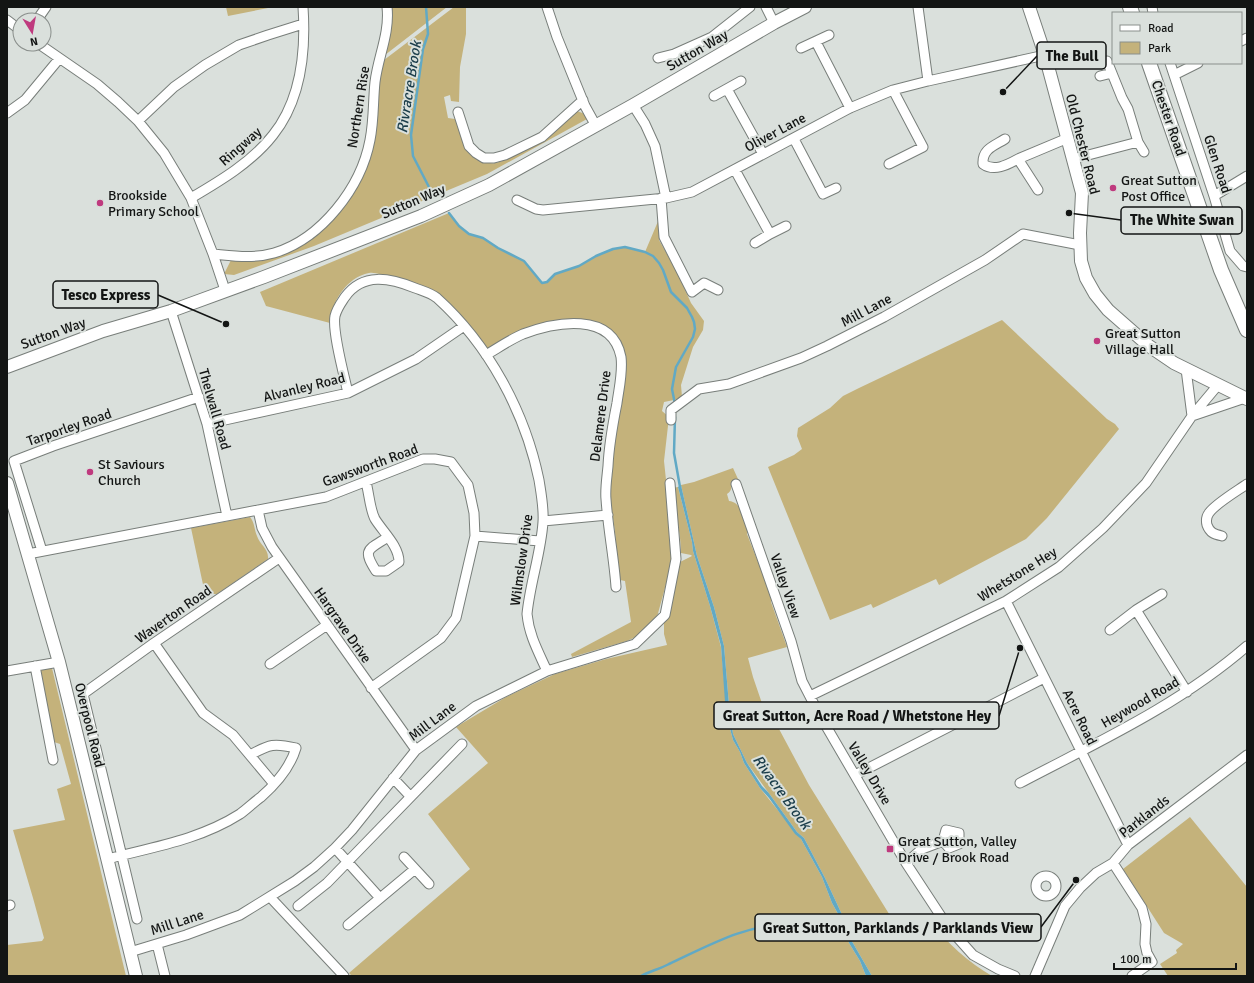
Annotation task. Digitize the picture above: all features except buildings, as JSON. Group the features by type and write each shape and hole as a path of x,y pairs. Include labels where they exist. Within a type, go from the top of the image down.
{"main road":[{"name":"Sutton Way","path":"7,367 103,331 171,311 421,216 489,185 633,105 774,23 805,7"},
{"name":"Old Chester Road","path":"1029,7 1045,55 1082,193 1080,245 1081,261 1086,278 1095,294 1108,310 1149,346 1186,370 1246,398"},
{"name":"Chester Road","path":"1149,64 1221,270 1247,330"},
{"name":"Overpool Road","path":"7,483 59,662 136,976"}],"street":[{"name":"Ringway","path":"191,198 226,177 260,149 273,135 285,116 294,98 300,77 303,51 303,7"},
{"name":"Northern Rise","path":"213,254 246,257 274,253 286,248 307,236 331,216 346,196 358,175 370,140 373,118 373,97 376,74 384,45 387,25 387,7"},
{"path":"547,7 557,37 583,100 596,126"},
{"path":"658,58 674,54 712,37 750,7"},
{"path":"766,7 774,23"},
{"path":"918,7 928,81"},
{"path":"138,121 174,87 205,65 239,45 303,24"},
{"path":"801,48 829,35"},
{"path":"816,42 850,108"},
{"path":"50,52 96,84 138,121 164,153 191,198 213,254 225,290"},
{"name":"Oliver Lane","path":"517,200 536,209 543,210 664,198 692,192 850,108 893,90 1045,55"},
{"path":"7,113 25,100 59,59"},
{"path":"1107,60 1128,109 1138,142 1144,152"},
{"name":"Glen Road","path":"1170,64 1214,196 1230,251 1243,266 1247,267"},
{"path":"1174,75 1196,64"},
{"path":"1100,76 1112,73"},
{"path":"714,96 741,81"},
{"path":"727,89 763,154"},
{"path":"889,164 923,147 893,90"},
{"path":"458,112 469,146 484,158 494,158 505,155 542,137 583,100"},
{"path":"633,105 646,124 655,146 664,198 664,237 692,292 704,283 718,290"},
{"path":"1005,139 985,152 982,157 983,164 987,167 993,168 1009,164 1068,138"},
{"path":"794,139 823,194 836,188"},
{"path":"1074,159 1138,142"},
{"path":"1018,159 1038,190"},
{"path":"735,170 770,234"},
{"path":"1214,196 1247,176"},
{"path":"755,243 786,226"},
{"name":"Mill Lane","path":"671,420 671,410 699,389 729,384 801,358 827,346 884,317 985,260 1023,234 1080,245"},
{"name":"Wilmslow Drive","path":"348,393 335,330 335,316 339,305 350,290 362,281 379,279 401,282 432,295 464,326 486,355 505,387 521,420 530,445 539,480 543,521 528,601 527,614 530,632 547,671"},
{"name":"Thelwall Road","path":"171,311 207,424 227,516"},
{"name":"Delamere Drive","path":"486,355 522,335 546,326 564,323 593,325 602,329 618,347 621,358 621,381 608,458 606,498 616,587"},
{"name":"Alvanley Road","path":"207,424 348,393 416,360 464,326"},
{"path":"1186,370 1192,416 1246,398"},
{"name":"Whetstone Hey","path":"810,696 1006,601 1059,567 1103,528 1146,483 1192,416 1218,385"},
{"name":"Tarporley Road","path":"42,551 14,461 199,397"},
{"name":"Gawsworth Road","path":"28,554 326,497 423,459 435,459 451,462 468,485 474,513 475,536 456,618 441,638 371,688"},
{"path":"366,482 374,517 388,537"},
{"name":"Mill Lane","path":"130,952 186,935 240,915 314,868 336,848 352,830 416,750 476,706 547,671 635,644 665,615 676,559 670,483"},
{"name":"Valley View","path":"736,484 791,641 802,681 810,696"},
{"path":"1222,536 1209,531 1206,522 1208,514 1247,484"},
{"name":"Hargrave Drive","path":"258,510 262,528 279,558 416,750"},
{"path":"543,521 608,515"},
{"path":"475,536 540,541"},
{"name":"Waverton Road","path":"83,694 154,643 279,558"},
{"path":"1110,630 1136,610 1162,594"},
{"name":"Acre Road","path":"1006,601 1128,846"},
{"path":"1136,610 1187,692"},
{"path":"270,664 327,625"},
{"path":"154,643 203,713 233,735 274,784"},
{"name":"Heywood Road","path":"1020,783 1132,725 1187,692 1226,664 1247,646"},
{"path":"7,671 59,662"},
{"path":"35,666 53,760"},
{"path":"855,775 1044,678"},
{"name":"Overpool Road","path":"83,694 137,919"},
{"name":"Valley Drive","path":"810,696 906,863 948,927 973,955 998,969 1015,976"},
{"path":"107,859 191,838 208,831 240,813 274,784 289,767 296,748 279,744 266,747 250,755"},
{"path":"298,906 327,883 462,744"},
{"name":"Parklands","path":"1034,976 1065,906 1080,888 1096,873 1113,863 1128,846 1247,755"},
{"path":"393,778 410,796"},
{"path":"906,863 922,849 943,841"},
{"path":"336,848 380,898"},
{"path":"404,857 429,884"},
{"path":"1113,863 1142,908 1146,924 1145,944 1147,953 1152,962 1132,976"},
{"path":"348,925 415,869"},
{"path":"1052,894 1065,906"},
{"path":"270,897 343,976"},
{"path":"157,944 165,976"}],"green space":[{"path":"226,7 267,7 268,8 228,16"},
{"path":"389,7 447,7 385,55"},
{"path":"454,7 466,7 466,34 460,67 459,102 451,101 450,95 444,97 448,118 455,119 467,147 475,157 483,162 489,163 504,160 534,142 570,113 577,111 585,114 587,119 487,174 314,246 234,275 224,274 231,260 251,261 273,257 296,247 357,185 384,60"},
{"path":"449,213 459,226 469,234 483,238 498,248 524,261 542,283 547,282 555,274 579,266 606,251 625,247 645,252 659,219 659,240 677,272 691,303 704,321 703,330 693,347 681,385 682,397 664,402 662,411 669,417 664,461 674,555 657,617 644,633 627,641 572,657 571,654 631,622 625,581 620,580 618,576 615,532 610,497 611,461 625,381 615,338 569,320 488,350 452,306 432,291 404,280 374,273 361,275 347,285 333,307 330,323 266,306 260,292"},
{"path":"1002,320 1119,429 1047,518 1026,539 939,585 936,579 873,608 871,604 830,620 768,467 794,455 802,449 797,436 798,428 830,408 843,396"},
{"path":"733,468 738,479 731,483 731,490 727,494 729,501 737,505 742,512 748,530 747,534 772,598 771,602 787,647 748,658 766,715 771,714 809,785 904,938 931,922 944,938 959,952 992,976 872,976 850,938 845,921 804,838 797,832 747,763 733,734 724,646 714,607 697,556 681,485"},
{"path":"678,487 693,551 721,647 726,702 725,708 721,707 726,713 733,740 744,763 760,788 801,839 822,877 832,903 842,921 849,943 860,961 866,976 352,976 349,973 470,869 428,814 488,763 456,727 506,697 555,674 606,659 667,645 664,634 664,621 676,573 680,562 692,556 681,553 673,488"},
{"path":"250,517 258,539 267,552 268,559 217,594 205,594 191,528"},
{"path":"51,664 126,976 7,976 7,945 42,941 44,938 13,830 65,820 57,789 71,784 60,744 51,741 36,667"},
{"path":"1190,817 1247,887 1247,976 1168,976 1160,964 1177,953 1176,950 1183,944 1164,933 1123,869"}],"water":[{"path":"681,485 697,556 714,607 724,646 733,734 747,763 762,786 797,832 804,838 845,921 850,938 872,976 866,976 860,961 849,943 842,921 832,903 822,877 801,839 795,834 760,788 744,763 733,740 726,713 721,707 722,706 725,708 721,646 693,551 678,487"}],"waterway":[{"name":"Rivracre Brook","path":"426,7 428,34 423,49 411,135 413,156 431,191"},
{"name":"Rivracre Brook","path":"449,213 459,226 469,234 483,238 498,248 524,261 542,283 547,282 555,274 579,266 596,256 613,249 625,247 645,252 653,256 663,270 671,292 687,308 694,322 695,329 693,337 676,367 672,389 675,404"},
{"name":"Rivacre Brook","path":"675,417 674,453 680,487"},
{"path":"641,976 728,937 759,928 775,925 791,925"}],"place":[{"name":"The Bull","path":"1003,92"},
{"name":"Great Sutton Post Office","path":"1113,188"},
{"name":"Brookside Primary School","path":"100,203"},
{"name":"The White Swan","path":"1069,213"},
{"name":"Tesco Express","path":"226,324"},
{"name":"Great Sutton Village Hall","path":"1097,341"},
{"name":"St Saviours Church","path":"90,472"},
{"name":"Great Sutton, Acre Road / Whetstone Hey","path":"1020,648"},
{"name":"Great Sutton, Valley Drive / Brook Road","path":"890,849"},
{"name":"Great Sutton, Parklands / Parklands View","path":"1076,880"}]}
